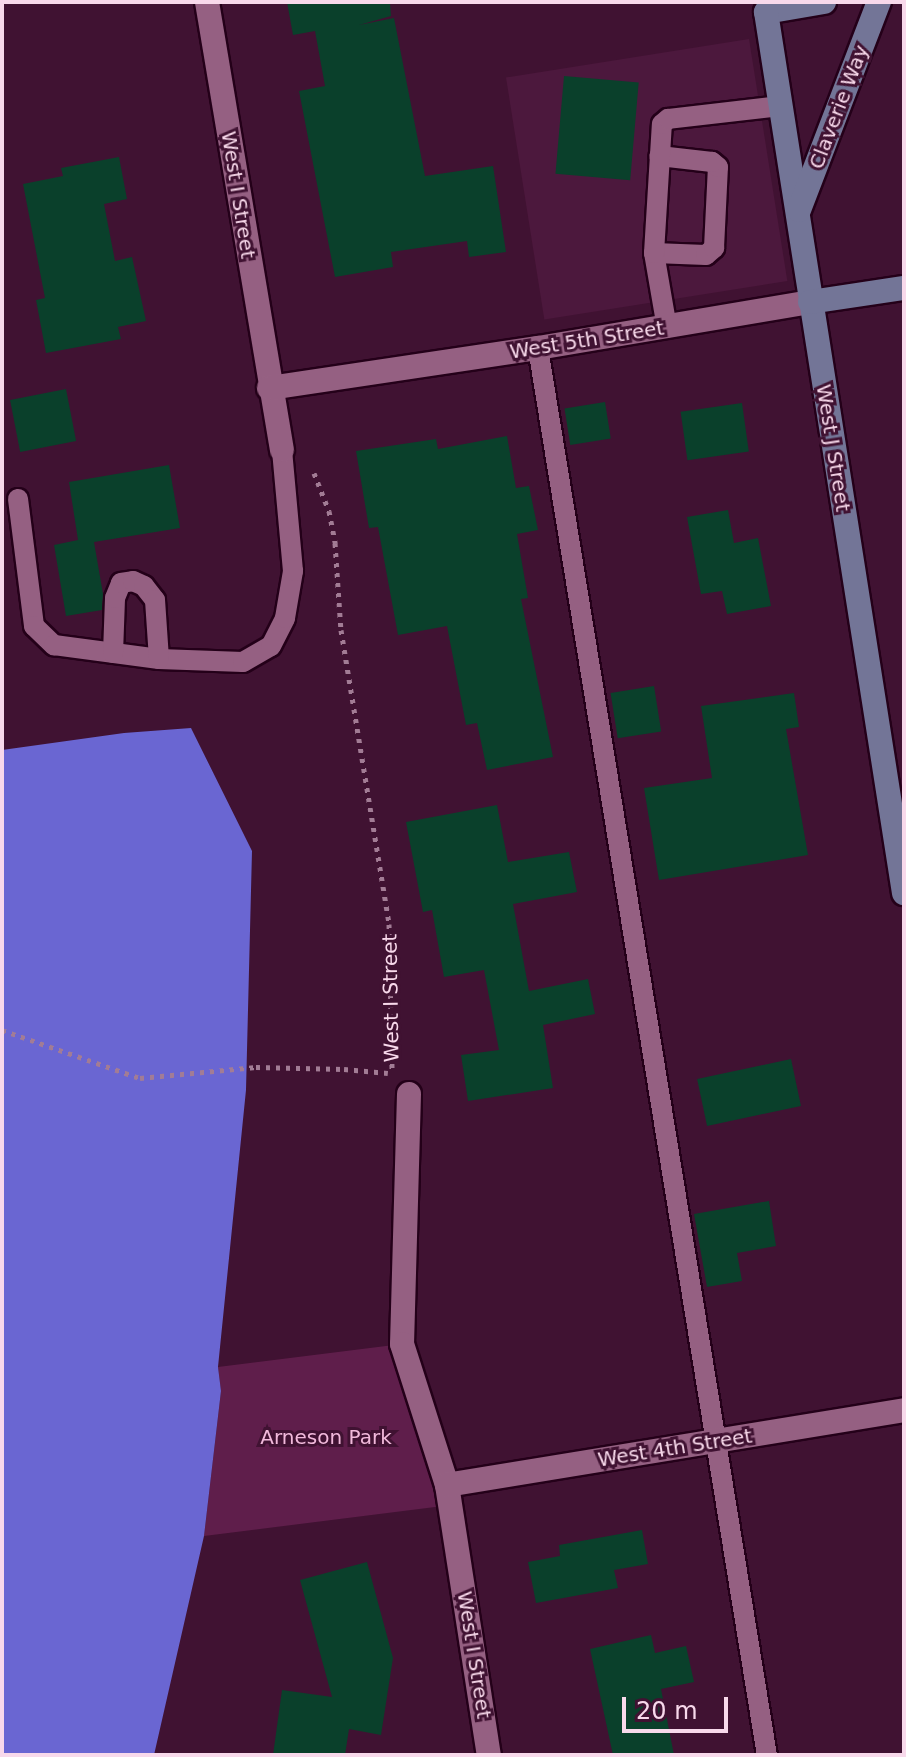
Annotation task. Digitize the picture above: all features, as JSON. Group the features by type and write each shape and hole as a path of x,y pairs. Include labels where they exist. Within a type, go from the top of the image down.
{"street":[{"name":"West I Street","path":"207,2 269,388 282,450"},
{"path":"765,7 824,2"},
{"name":"Claverie Way","path":"798,212 879,2"},
{"name":"West J Street","path":"765,7 904,893"},
{"name":"West 5th Street","path":"269,388 667,328 904,288"},
{"name":"West I Street","path":"409,1094 402,1344 447,1485 489,1755"},
{"name":"West 4th Street","path":"447,1485 904,1410"}],"lane":[{"path":"667,328 654,253 662,124 668,119 781,106"},
{"path":"654,253 706,255 714,248 717,205 718,167 712,162 659,156"},
{"path":"538,348 767,1755"},
{"path":"18,499 34,626 54,645 159,659 243,662 271,646 285,618 293,571 282,450"},
{"path":"113,653 115,598 121,583 133,581 144,586 155,600 159,659"}],"path":[{"name":"West I Street","path":"2,1030 140,1078 256,1067 344,1069 392,1074 389,924 341,630 335,543 329,511 313,471"}],"shaded area":[{"path":"749,39 787,281 544,319 506,77"},
{"path":"191,728 252,851 246,1090 218,1367 221,1391 204,1536 154,1755 2,1755 2,750 124,733"}],"green space":[{"name":"Arneson Park","path":"402,1344 451,1505 204,1536 221,1391 218,1367"}],"building":[{"path":"287,2 390,2 391,16 359,25 394,18 425,176 493,166 506,252 469,257 467,241 391,252 393,267 335,277 299,91 325,86 315,31 293,35"},
{"path":"564,76 639,83 630,180 555,174"},
{"path":"119,157 127,199 104,204 115,261 132,257 146,321 118,327 121,339 46,353 36,300 45,298 23,184 63,176 61,168"},
{"path":"66,389 76,441 20,452 10,400"},
{"path":"605,402 611,439 570,445 565,408"},
{"path":"742,403 749,452 687,460 681,412"},
{"path":"507,436 516,488 529,486 538,530 517,534 528,598 521,599 553,757 487,770 477,723 466,725 447,626 398,635 378,527 369,528 356,451 436,439 438,449"},
{"path":"169,465 180,528 94,542 103,594 102,610 66,616 54,545 78,540 69,482"},
{"path":"728,510 734,543 758,538 771,606 727,614 722,591 701,594 687,517"},
{"path":"654,686 661,731 618,738 611,693"},
{"path":"794,693 799,727 786,729 808,855 659,880 644,788 712,778 701,706"},
{"path":"497,805 508,862 569,852 577,892 513,904 529,991 588,979 595,1014 543,1025 553,1088 468,1101 461,1055 499,1050 484,970 444,977 432,910 423,912 406,822"},
{"path":"791,1059 801,1106 707,1126 697,1079"},
{"path":"769,1201 776,1246 737,1253 742,1281 707,1287 694,1214"},
{"path":"642,1530 648,1564 614,1570 618,1588 536,1603 528,1562 560,1556 559,1545"},
{"path":"367,1562 393,1658 381,1735 349,1729 345,1755 273,1755 282,1690 332,1697 300,1580"},
{"path":"651,1635 655,1653 686,1646 694,1682 661,1689 674,1755 613,1755 590,1649"}]}
